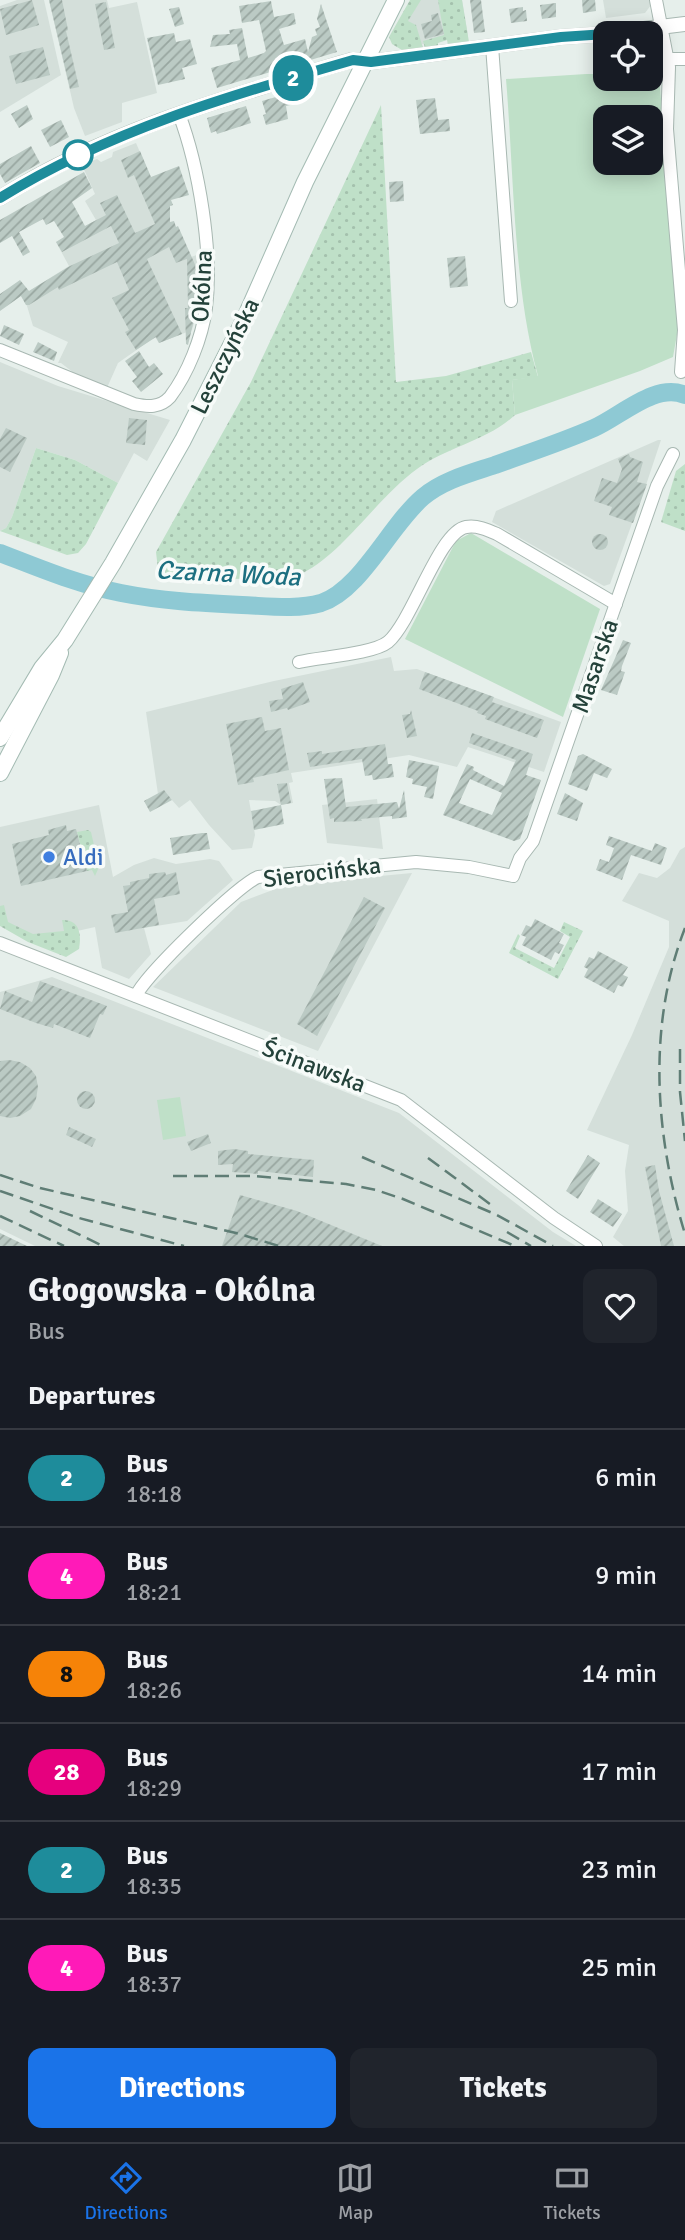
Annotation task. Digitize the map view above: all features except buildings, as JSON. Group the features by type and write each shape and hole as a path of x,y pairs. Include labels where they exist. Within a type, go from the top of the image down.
{"main road":[{"name":"Leszczyńska","path":"1,770 51,675 65,640 113,563 209,390 246,316 305,181 396,0"},
{"name":"Leszczyńska","path":"0,738 41,668 65,640"}],"street":[{"path":"656,0 661,21"},
{"path":"681,372 684,330 667,129 668,59 663,27 685,24"},
{"path":"0,198 72,158 179,114 343,63 593,35"},
{"path":"492,46 511,301"},
{"path":"668,59 685,59"},
{"name":"Okólna","path":"0,350 134,404 155,406 171,397 197,342 205,315 207,289 199,185 192,151 179,114"},
{"name":"Masarska","path":"513,876 520,859 533,842 659,483 673,454"},
{"path":"299,662 371,650 385,644 402,625 448,540 460,529 474,526 497,534 616,604"},
{"name":"Sierocińska","path":"136,996 141,986 156,970 229,898 256,878 407,862 457,865 513,876"},
{"name":"Ścinawska","path":"0,943 403,1101 554,1218 596,1246"}],"shaded area":[{"path":"17,0 44,0 61,75 0,112 0,6"},
{"path":"49,0 107,0 109,8 137,2 157,93 122,103 122,122 85,136 74,108"},
{"path":"419,0 462,0 468,36 403,48 399,33"},
{"path":"603,0 649,0 651,5 645,13 606,18"},
{"path":"136,143 173,229 176,263 199,254 199,305 192,330 159,343 155,337 118,363 106,390 58,363 68,342 33,326 21,296 69,266 56,242 96,220 85,201 95,194 82,165 97,159 101,162 112,157 113,152"},
{"path":"0,362 58,386 170,420 147,461 134,453 118,483 75,460 36,448 12,517 6,528 0,531"},
{"path":"661,440 610,584 604,586 492,522 496,511"},
{"path":"391,657 394,671 417,669 561,722 544,772 468,747 457,767 409,755 291,773 293,782 289,783 293,803 281,805 275,801 249,800 255,835 252,848 232,850 190,800 179,808 164,791 158,794 146,712 274,681"},
{"path":"377,799 383,849 327,843 322,805"},
{"path":"99,805 113,877 154,858 176,864 210,859 219,861 233,880 187,921 144,928 151,954 129,979 102,968 95,927 37,940 0,924 0,827"},
{"path":"685,847 685,1246 624,1246 613,1237 628,1211 625,1171 629,1145 587,1130 632,1035 669,947 669,921 622,901 639,873 657,878 670,868 680,850"},
{"path":"412,873 318,1051 153,987 241,902 286,885"},
{"path":"52,977 399,1113 553,1232 576,1246 35,1246 0,1229 0,992"}],"green space":[{"path":"410,0 421,0 408,21 416,25 423,48 402,50 392,44 389,37"},
{"path":"438,0 462,0 469,42 448,45 447,40 438,43 438,46 425,48 423,41 444,35"},
{"path":"593,74 593,91 660,91 661,105 593,105 593,175 663,175 663,124 679,323 673,357 515,415 512,380 538,376 524,305 506,79"},
{"path":"381,105 396,382 446,376 531,352 538,377 512,380 515,415 480,438 417,469 388,495 347,539 303,573 257,579 159,578 156,552 251,382"},
{"path":"36,448 75,460 118,483 86,544 78,553 67,555 0,531 6,528 12,517"},
{"path":"685,464 685,531 661,522 676,471"},
{"path":"471,533 600,609 563,717 405,639 456,541"},
{"path":"77,832 91,832 99,867 95,876 92,870 87,871"},
{"path":"4,905 8,922 33,934 64,931 62,920 72,922 78,928 79,949 66,957 28,942 0,926 0,906"},
{"path":"564,922 583,931 558,979 509,953 518,934 520,936 515,948 554,968 570,937 560,931"},
{"path":"180,1097 186,1136 163,1140 157,1100"}],"waterway":[{"name":"Czarna Woda","path":"0,553 75,581 136,596 272,607 321,603 336,596 349,585 411,509 439,486 582,433 651,397 674,392 685,395"}],"railway":[{"path":"685,928 673,965 660,1042 662,1120 667,1158 685,1234"},
{"path":"680,1049 680,1092 685,1141"},
{"path":"362,1157 497,1215 553,1246"},
{"path":"428,1158 494,1207"},
{"path":"0,1175 40,1188 236,1233 279,1246"},
{"path":"173,1176 255,1176 346,1184 376,1190 515,1246"},
{"path":"0,1191 79,1218 184,1246"},
{"path":"30,1211 103,1246"},
{"path":"0,1216 64,1246"},
{"path":"507,1232 531,1246"}],"bus line":[{"name":"2","path":"0,198 61,164 159,121 353,60 371,62 593,35"}],"place":[{"name":"Aldi","path":"49,857"}]}
